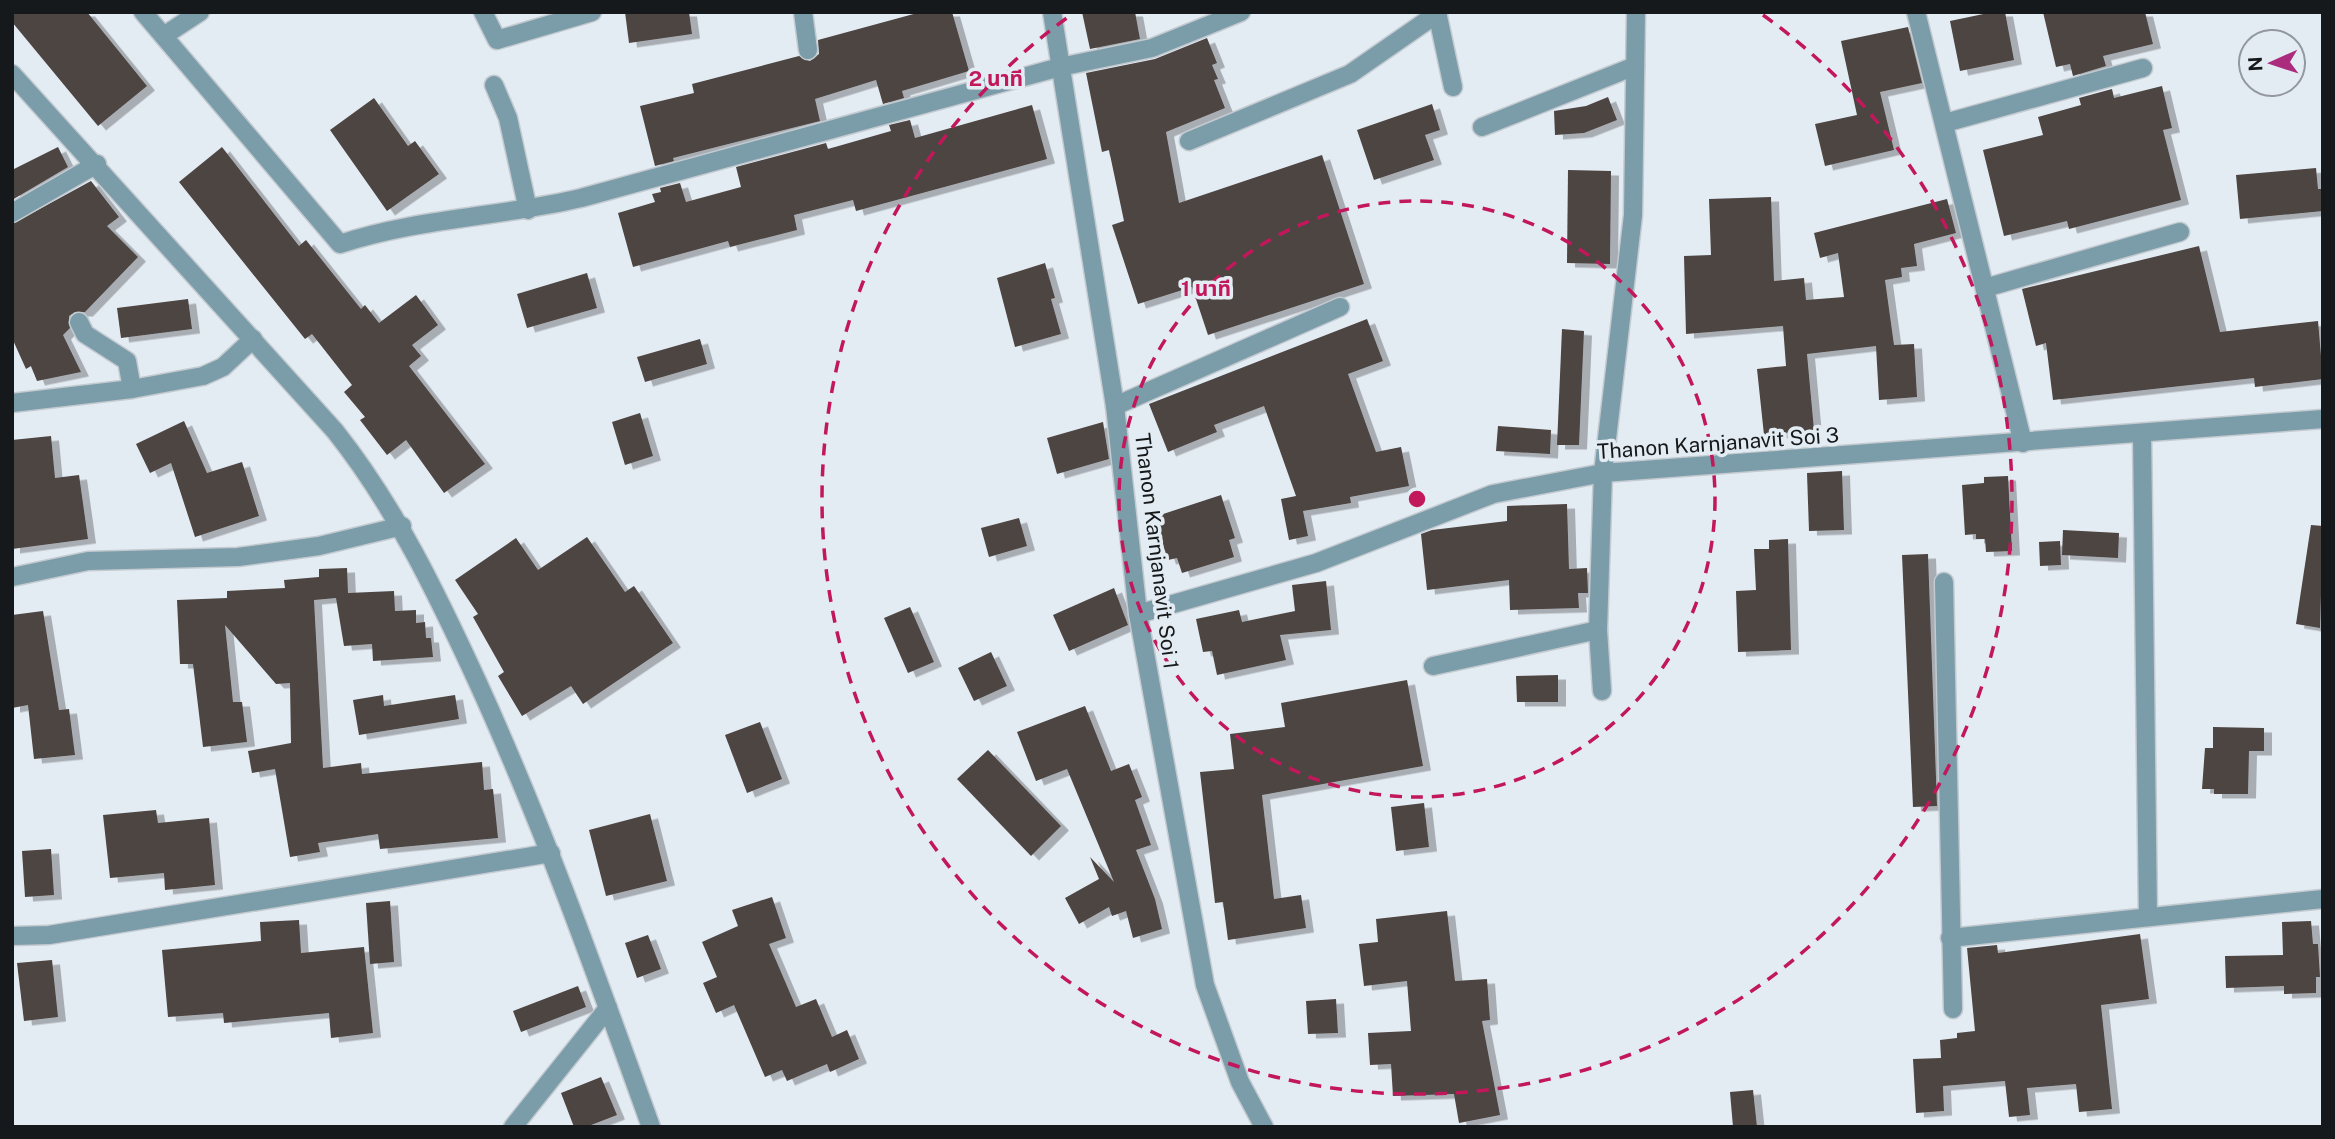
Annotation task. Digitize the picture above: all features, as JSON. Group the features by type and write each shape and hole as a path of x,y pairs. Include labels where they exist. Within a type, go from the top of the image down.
{"street":[{"path":"143,12 340,244 382,230 528,210 1060,67 1152,48 1241,12"},
{"path":"165,35 200,12"},
{"path":"483,12 496,40 592,12"},
{"path":"803,12 808,50"},
{"name":"Thanon Karnjanavit Soi 1","path":"1052,12 1115,405 1138,614 1205,985 1240,1082 1264,1127"},
{"path":"1189,141 1350,74 1437,12 1453,88"},
{"path":"1602,691 1598,630 1603,473 1633,215 1636,12"},
{"path":"1916,12 2023,443"},
{"path":"1482,127 1635,66"},
{"path":"1945,123 2143,68"},
{"path":"12,74 97,164 335,431 365,469 402,527 502,736 551,853 651,1127"},
{"path":"494,85 508,118 528,210"},
{"path":"12,212 97,164"},
{"path":"1985,288 2180,232"},
{"path":"1115,405 1340,307"},
{"path":"79,322 85,334 124,359 132,389"},
{"path":"12,403 132,389 214,372 253,339"},
{"name":"Thanon Karnjanavit Soi 3","path":"1138,614 1316,563 1493,494 1603,473 2323,419"},
{"path":"2142,434 2148,917"},
{"path":"12,577 88,561 265,553 319,546 402,527"},
{"path":"1944,582 1953,1009"},
{"path":"1433,666 1598,630"},
{"path":"12,936 49,935 551,853"},
{"path":"1950,938 2323,899"},
{"path":"513,1127 608,1008"}],"building":[{"path":"12,12 87,12 147,86 98,126 12,22"},
{"path":"625,12 689,12 692,34 629,43"},
{"path":"921,12 952,12 969,71 902,91 904,98 883,104 876,80 815,99 820,121 673,158 674,161 655,166 640,106 694,93 692,84 799,56 810,61 819,54 818,40"},
{"path":"1082,12 1135,12 1140,39 1090,49"},
{"path":"2005,12 2014,60 1960,71 1950,21"},
{"path":"2043,12 2145,12 2153,44 2103,56 2106,66 2073,76 2070,64 2056,67"},
{"path":"1908,27 1922,83 1880,92 1894,150 1825,166 1815,124 1857,115 1841,41"},
{"path":"1207,38 1217,63 1212,65 1218,79 1214,80 1225,108 1166,132 1179,203 1322,155 1364,284 1208,335 1192,287 1138,304 1112,225 1124,221 1109,150 1102,152 1086,73 1155,59"},
{"path":"2162,86 2172,128 2163,130 2181,200 2069,229 2067,221 2004,236 1983,150 2043,135 2038,117 2081,105 2079,98 2112,89 2114,98"},
{"path":"1608,97 1617,120 1584,133 1555,135 1554,111 1586,106"},
{"path":"374,98 408,146 415,141 439,174 387,211 330,130"},
{"path":"1432,104 1440,130 1425,135 1434,160 1374,180 1357,130"},
{"path":"1032,105 1047,159 856,211 853,200 794,215 797,230 730,247 728,241 633,267 618,213 655,202 652,194 661,192 660,188 680,183 686,202 741,187 736,167 826,143 828,149 891,131 889,125 910,120 915,138"},
{"path":"58,147 68,167 12,200 12,170"},
{"path":"222,147 299,246 306,240 361,309 365,305 379,323 416,295 438,325 412,345 421,356 409,366 485,464 444,493 406,440 387,455 360,420 365,417 344,392 352,385 312,334 305,339 179,182"},
{"path":"2316,168 2318,189 2323,189 2323,211 2240,219 2236,175"},
{"path":"1568,170 1611,171 1610,264 1567,263"},
{"path":"91,181 119,217 107,226 138,257 85,312 75,312 69,316 70,328 63,335 81,372 37,381 31,366 26,369 12,338 12,224"},
{"path":"1771,197 1774,281 1804,278 1806,300 1844,297 1838,253 1820,258 1814,233 1947,199 1956,233 1914,244 1917,266 1901,268 1902,277 1885,280 1894,345 1914,344 1917,397 1879,400 1876,346 1807,354 1814,430 1764,435 1757,369 1786,366 1783,326 1686,334 1684,256 1711,255 1709,199"},
{"path":"2199,246 2220,332 2318,321 2323,379 2255,387 2254,378 2053,400 2046,343 2036,346 2022,289"},
{"path":"1045,263 1061,334 1015,347 997,278"},
{"path":"587,273 597,308 527,328 517,294"},
{"path":"188,299 192,329 121,338 117,308"},
{"path":"1367,319 1383,361 1348,374 1376,452 1401,447 1409,486 1350,497 1351,503 1303,511 1308,536 1289,540 1281,499 1296,496 1264,406 1214,425 1217,432 1168,452 1149,404"},
{"path":"1562,329 1584,331 1579,445 1557,445"},
{"path":"700,339 707,364 645,382 637,357"},
{"path":"640,413 653,456 625,465 612,422"},
{"path":"184,421 207,473 242,462 259,516 195,537 171,463 150,473 136,444"},
{"path":"1103,422 1109,459 1057,474 1047,438"},
{"path":"1498,426 1551,430 1550,454 1496,451"},
{"path":"51,436 55,478 79,475 88,539 12,549 12,440"},
{"path":"1842,471 1844,530 1809,531 1807,473"},
{"path":"2008,476 2012,551 1986,552 1985,539 1976,539 1976,534 1965,535 1962,485 1984,483 1984,477"},
{"path":"1221,495 1235,538 1229,540 1234,557 1182,573 1177,558 1168,560 1154,517"},
{"path":"1567,504 1569,569 1587,568 1588,593 1578,593 1579,608 1510,610 1509,580 1427,590 1421,534 1432,530 1507,521 1507,506"},
{"path":"1019,518 1027,546 989,557 981,528"},
{"path":"2311,525 2323,526 2320,628 2296,624"},
{"path":"2063,530 2119,533 2118,558 2062,555"},
{"path":"587,537 625,592 634,586 673,643 583,704 571,686 522,716 498,676 504,672 473,617 478,614 455,580 516,538 538,570"},
{"path":"1788,539 1791,650 1738,652 1736,591 1756,590 1754,549 1769,549 1769,540"},
{"path":"2060,541 2061,565 2040,566 2039,542"},
{"path":"1928,554 1937,806 1913,807 1902,555"},
{"path":"347,568 348,593 394,591 395,611 416,610 416,623 425,622 426,638 431,638 433,657 373,661 372,644 344,646 336,598 314,600 323,768 361,763 362,774 482,762 484,790 493,789 498,838 380,849 378,834 318,843 320,852 290,857 275,769 252,773 248,751 291,743 290,683 276,684 225,625 233,702 242,702 247,742 203,747 193,664 180,664 177,600 227,598 227,591 285,588 284,580 319,577 319,569"},
{"path":"1326,581 1331,630 1280,635 1286,660 1217,675 1212,651 1203,652 1196,619 1239,610 1242,622 1295,611 1292,585"},
{"path":"1114,588 1128,625 1069,651 1053,615"},
{"path":"910,607 934,662 908,673 884,618"},
{"path":"43,611 59,710 69,709 75,755 34,759 28,705 12,708 12,615"},
{"path":"991,652 1007,686 974,701 958,668"},
{"path":"1558,675 1558,702 1517,702 1516,676"},
{"path":"1407,680 1423,766 1262,795 1274,899 1301,895 1306,928 1228,940 1223,902 1215,903 1200,772 1234,769 1230,734 1285,727 1281,703"},
{"path":"383,695 384,706 455,695 459,719 359,735 353,700"},
{"path":"1085,706 1111,771 1129,764 1142,797 1135,800 1151,845 1136,850 1155,899 1162,929 1133,938 1126,911 1112,916 1109,907 1079,924 1065,898 1099,879 1090,857 1114,882 1067,769 1036,781 1017,732"},
{"path":"760,722 782,779 747,793 725,735"},
{"path":"2213,727 2264,728 2264,751 2249,751 2248,794 2214,794 2214,789 2202,789 2205,748 2213,748"},
{"path":"988,750 1061,826 1031,856 957,779"},
{"path":"1424,803 1429,847 1396,851 1391,807"},
{"path":"156,810 158,823 209,818 215,885 165,890 164,873 110,878 103,815"},
{"path":"650,814 667,881 606,896 589,830"},
{"path":"51,849 54,895 25,897 22,851"},
{"path":"772,897 786,938 769,944 796,1007 816,999 832,1037 847,1030 859,1059 830,1072 827,1064 787,1081 782,1070 765,1077 734,1005 716,1013 703,983 717,977 702,942 738,926 732,910"},
{"path":"390,901 394,962 370,964 366,903"},
{"path":"1447,911 1455,981 1487,979 1490,1020 1482,1021 1500,1115 1459,1123 1454,1094 1393,1096 1391,1064 1370,1065 1368,1033 1411,1031 1407,981 1364,986 1359,944 1378,942 1376,919"},
{"path":"299,920 301,953 364,947 373,1033 331,1038 329,1013 224,1023 223,1013 168,1017 162,950 261,941 260,922"},
{"path":"2311,921 2313,944 2318,944 2320,977 2316,977 2316,993 2284,994 2284,986 2226,988 2225,956 2283,955 2282,922"},
{"path":"2140,934 2149,999 2101,1005 2112,1109 2079,1112 2076,1084 2027,1088 2030,1115 2009,1117 2005,1081 1943,1086 1944,1111 1916,1113 1913,1059 1941,1058 1940,1040 1957,1038 1957,1033 1975,1031 1967,948 1997,945 1998,953"},
{"path":"648,935 661,969 637,978 625,943"},
{"path":"52,960 58,1017 24,1021 17,963"},
{"path":"578,986 586,1007 521,1032 513,1011"},
{"path":"1336,999 1338,1033 1308,1034 1306,1001"},
{"path":"601,1077 617,1115 586,1127 574,1127 561,1093"},
{"path":"1753,1090 1757,1127 1733,1127 1730,1092"}]}
